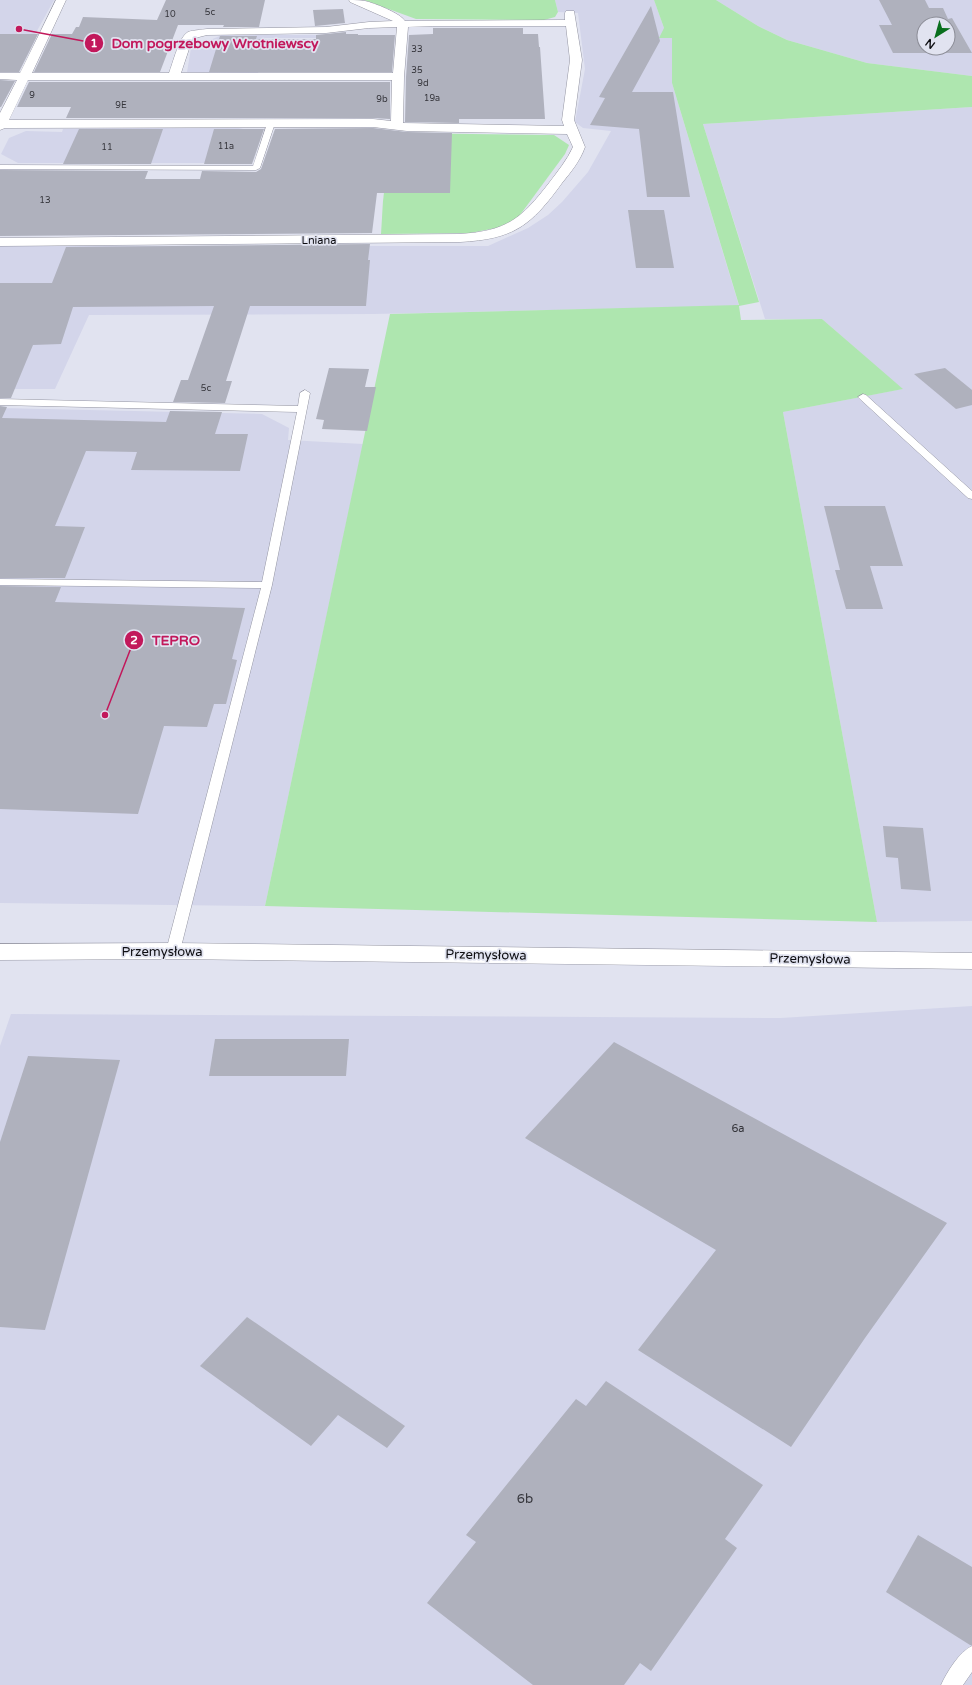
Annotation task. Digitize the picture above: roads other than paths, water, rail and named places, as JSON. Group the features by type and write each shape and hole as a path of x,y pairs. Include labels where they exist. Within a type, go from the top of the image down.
{"street":[{"path":"61,0 0,125 373,122 397,126 572,130"},
{"path":"354,0 399,20 403,28 398,77 397,126"},
{"name":"Lniana","path":"0,242 460,238 478,236 501,231 514,226 526,218 575,157 579,147 568,120 576,60 571,18 368,25 326,30 214,31 198,33 191,35 187,39 174,76"},
{"path":"0,76 398,77"},
{"name":"Przemysłowa","path":"0,952 173,951 972,961"}],"lane":[{"path":"0,167 256,168 271,123"},
{"path":"173,951 267,585 305,393"},
{"path":"863,397 972,496"},
{"path":"0,402 302,409"},
{"path":"0,582 267,585"},
{"path":"951,1685 972,1656"}],"place":[{"name":"Dom pogrzebowy Wrotniewscy","path":"19,29"},
{"name":"TEPRO","path":"105,715"}]}
